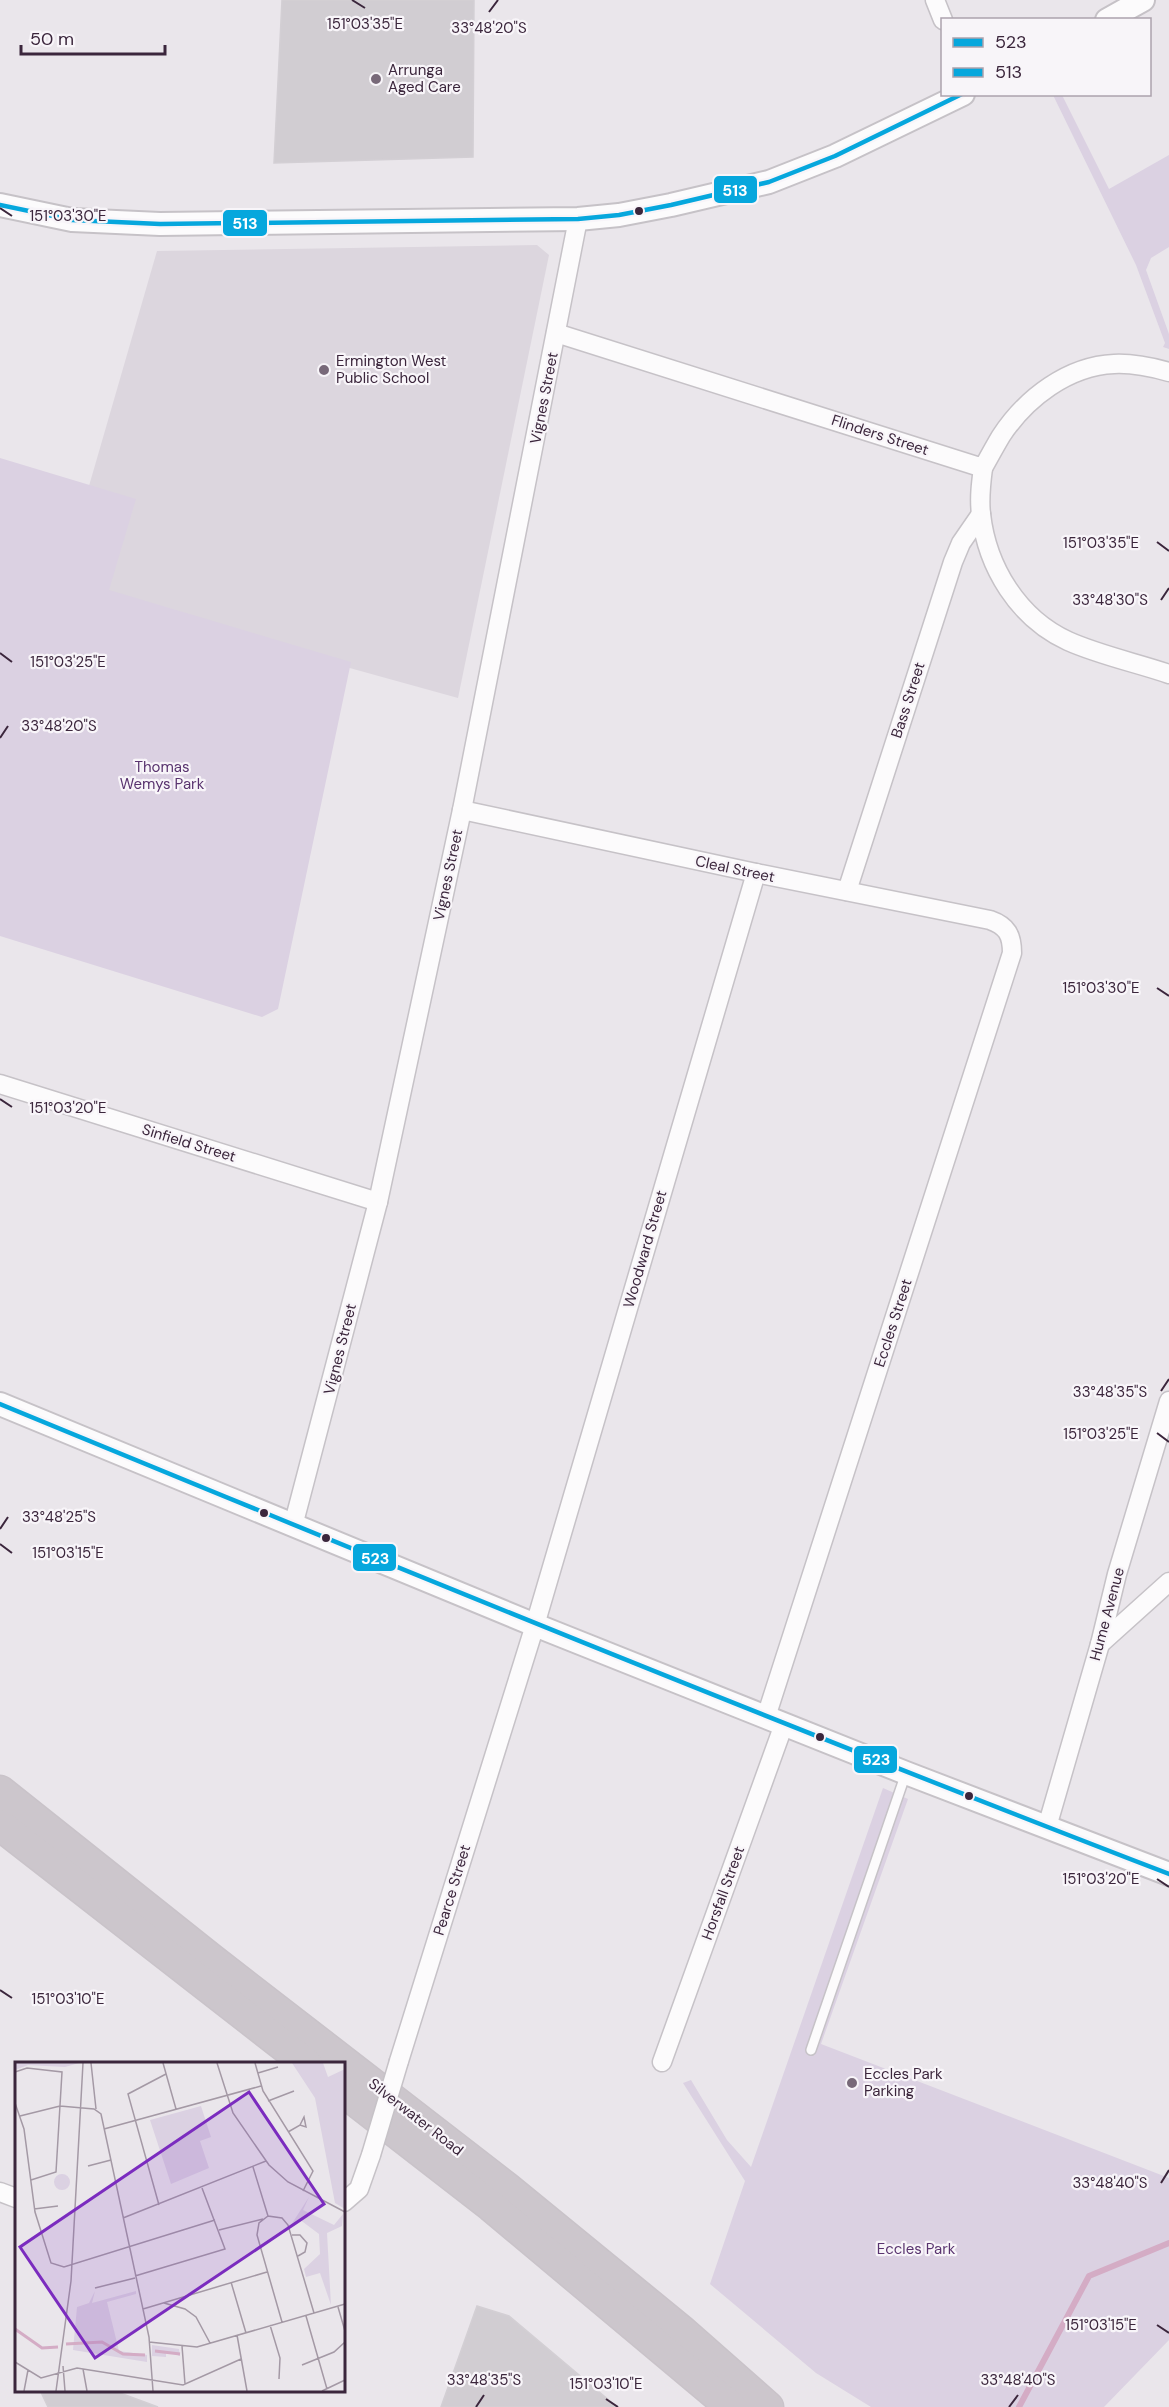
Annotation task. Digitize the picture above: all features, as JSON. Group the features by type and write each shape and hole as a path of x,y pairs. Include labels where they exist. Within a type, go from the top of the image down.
{"highway":[{"name":"Silverwater Road","path":"0,1791 344,2062"},
{"path":"0,1825 304,2062"},
{"name":"Silverwater Road","path":"345,2063 507,2188 683,2332 768,2407"},
{"name":"Silverwater Road","path":"345,2093 490,2206 731,2407"}],"street":[{"path":"935,0 942,18"},
{"path":"1111,18 1143,0"},
{"path":"0,205 72,220 160,224 579,219 619,215 769,182 836,156 959,96"},
{"name":"Vignes Street","path":"293,1526 378,1202 462,810 579,219"},
{"name":"Flinders Street","path":"556,333 983,468"},
{"path":"1169,372 1149,367 1114,364 1091,367 1068,376 1034,398 1002,434 983,468 981,514 994,565 1011,594 1026,612 1043,626 1068,641 1169,674"},
{"name":"Bass Street","path":"847,891 952,562 961,543 981,514"},
{"name":"Cleal Street","path":"462,810 990,920 1007,930"},
{"name":"Woodward Street","path":"535,1625 756,873"},
{"name":"Eccles Street","path":"775,1720 1012,953 1012,940 1007,930"},
{"name":"Sinfield Street","path":"0,1083 378,1202"},
{"name":"Hume Avenue","path":"1047,1827 1100,1644 1117,1574 1169,1401"},
{"path":"0,1404 535,1625 906,1773 1169,1874"},
{"path":"1100,1644 1169,1582"},
{"name":"Pearce Street","path":"345,2201 359,2189 371,2155 535,1625"},
{"name":"Horsfall Street","path":"662,2062 775,1720"},
{"path":"0,2192 15,2198"}],"lane":[{"path":"811,2050 906,1773"}],"shaded area":[{"name":"Ermington West Public School","path":"537,245 549,255 458,698 101,599 89,486 157,251"}],"green space":[{"path":"1053,96 1062,96 1109,189 1169,155 1169,247 1151,258 1146,270 1169,334 1169,349 1163,347 1165,343 1136,265"},
{"name":"Thomas Wemys Park","path":"0,458 136,499 109,590 351,662 278,1009 262,1017 0,936"},
{"name":"Eccles Park","path":"883,1788 908,1799 821,2044 1169,2178 1169,2340 1104,2407 871,2407 816,2373 710,2284 745,2181 683,2083 691,2080 727,2140 751,2167"}],"building":[{"name":"Arrunga Aged Care","path":"282,0 474,0 473,157 274,163"},
{"path":"477,2306 509,2316 617,2407 441,2407"},
{"path":"41,2392 117,2392 158,2407 48,2407"}],"waterway":[{"path":"1019,2407 1089,2276 1169,2243"}],"transit line":[{"name":"513","path":"0,205 72,220 160,224 578,219 619,215 769,182 835,156 958,96"},
{"name":"523","path":"0,1404 583,1642 1169,1874"}],"place":[{"name":"Arrunga Aged Care","path":"376,79"},
{"name":"Ermington West Public School","path":"324,370"},
{"name":"Eccles Park Parking","path":"852,2083"}]}
